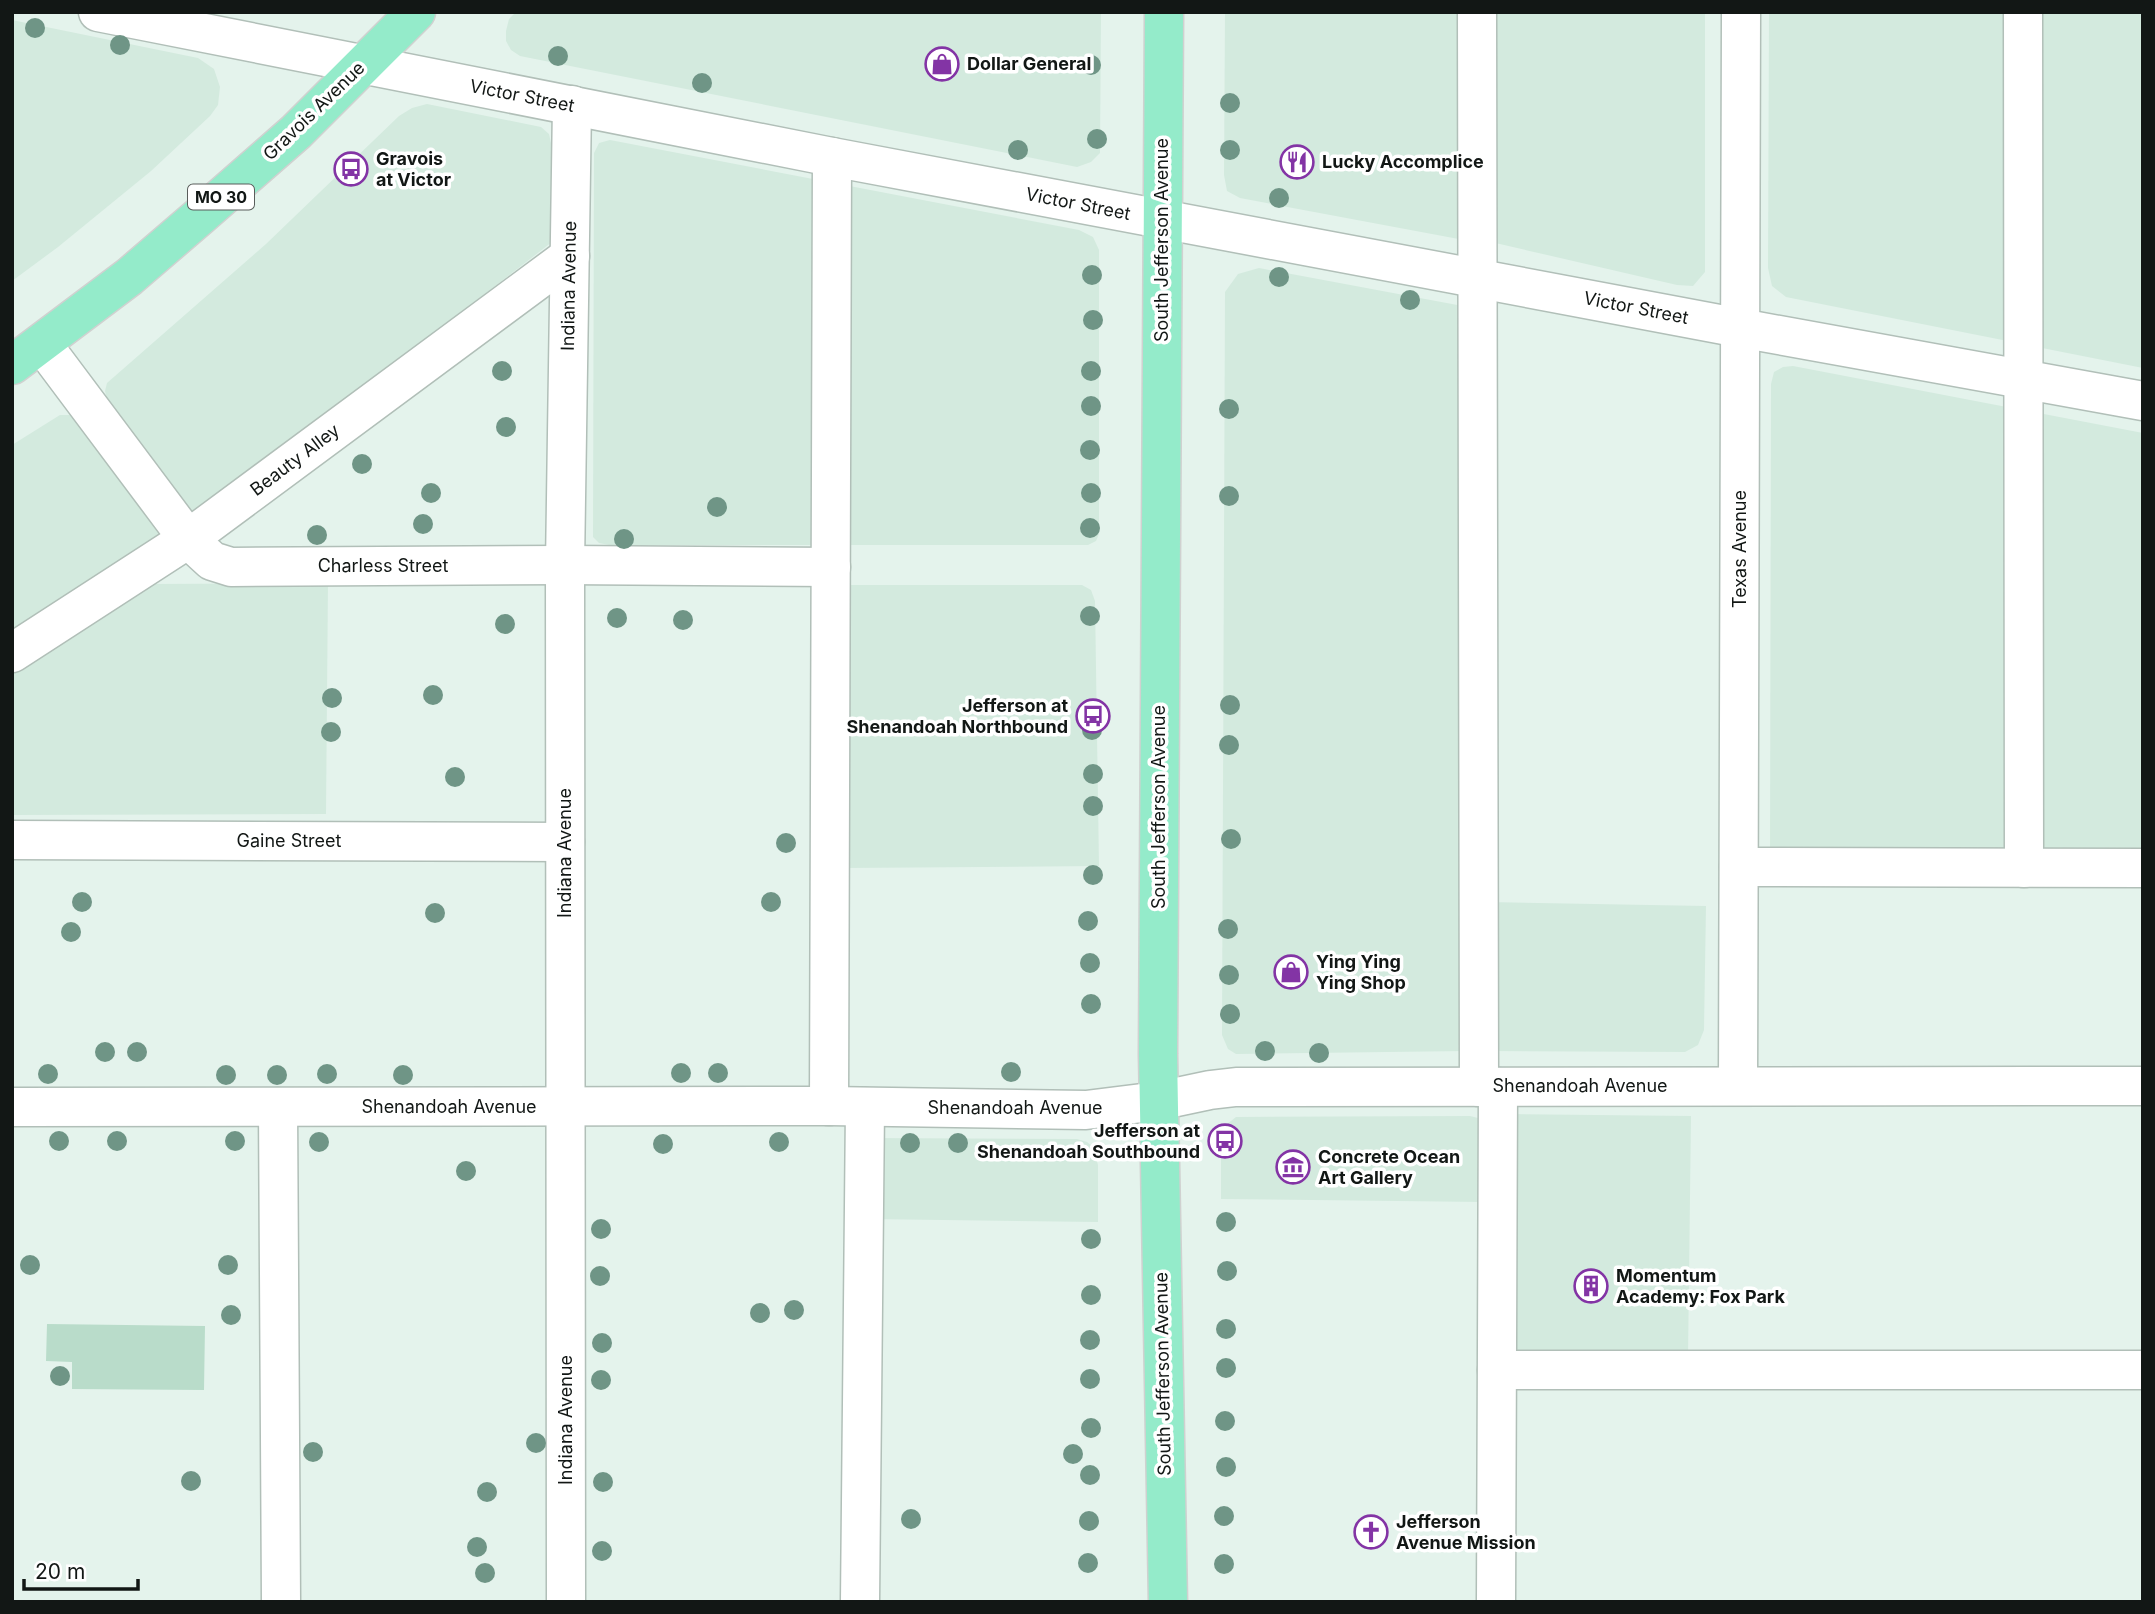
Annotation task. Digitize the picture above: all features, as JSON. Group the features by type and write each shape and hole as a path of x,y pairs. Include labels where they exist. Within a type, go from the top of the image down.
{"main road":[{"name":"Gravois Avenue","path":"27,355 129,276 296,132 416,12"},
{"name":"South Jefferson Avenue","path":"1164,12 1158,1101 1168,1602"}],"street":[{"name":"Victor Street","path":"99,12 1163,220 2143,401"},
{"path":"1477,12 1489,1087 1497,1370 1496,1602"},
{"name":"Texas Avenue","path":"1738,1086 1741,12"},
{"path":"2023,12 2024,868"},
{"name":"Indiana Avenue","path":"566,1602 565,565 572,105"},
{"path":"832,157 831,567 860,1602"},
{"name":"Beauty Alley","path":"12,653 188,540 570,256"},
{"name":"Charless Street","path":"27,355 188,540 212,561 231,567 831,567"},
{"name":"Gaine Street","path":"12,841 565,842"},
{"path":"1739,867 2143,868"},
{"name":"Shenandoah Avenue","path":"12,1107 847,1107 1086,1110 1236,1087 2143,1086"},
{"path":"278,1107 281,1602"},
{"path":"1497,1370 2143,1370"}],"shaded area":[{"path":"516,12 1101,12 1100,153 1091,162 1077,167 520,56 511,50 506,41 509,19"},
{"path":"1225,12 1464,12 1464,240 1240,198 1227,191 1224,175"},
{"path":"1491,12 1705,12 1705,272 1693,286 1677,285 1491,242"},
{"path":"1769,12 2143,12 2143,368 1786,297 1772,286 1768,268"},
{"path":"12,20 198,58 214,69 220,87 218,105 210,116 151,171 12,281"},
{"path":"427,104 541,127 549,134 552,148 552,242 196,518 107,399 107,383 266,244 399,116 412,108"},
{"path":"610,140 1079,230 1093,237 1099,250 1099,534 1096,541 1088,545 599,543 593,537 594,153 599,143"},
{"path":"1259,268 1468,307 1466,1051 1236,1054 1228,1049 1222,1035 1225,292 1238,274"},
{"path":"1793,366 2143,433 2143,860 1770,859 1771,384 1774,372"},
{"path":"60,415 72,415 165,537 12,636 12,445"},
{"path":"328,583 326,814 12,815 12,674 149,584"},
{"path":"846,585 1082,585 1091,590 1095,601 1099,866 844,868"},
{"path":"1488,902 1706,906 1704,1030 1698,1045 1685,1052 1488,1051"},
{"path":"1509,1114 1691,1116 1688,1358 1506,1356"},
{"path":"1236,1117 1478,1118 1482,1125 1483,1202 1221,1199 1221,1140 1226,1125"},
{"path":"868,1138 1077,1139 1087,1142 1093,1147 1098,1165 1098,1222 867,1219"},
{"path":"47,1324 205,1326 204,1390 72,1389 72,1362 46,1361"}],"place":[{"name":"Dollar General","path":"942,64"},
{"name":"Lucky Accomplice","path":"1297,162"},
{"name":"Gravois at Victor","path":"351,169"},
{"name":"Jefferson at Shenandoah Northbound","path":"1093,716"},
{"name":"Ying Ying Ying Shop","path":"1291,972"},
{"name":"Jefferson at Shenandoah Southbound","path":"1225,1141"},
{"name":"Concrete Ocean Art Gallery","path":"1293,1167"},
{"name":"Momentum Academy: Fox Park","path":"1591,1286"},
{"name":"Jefferson Avenue Mission","path":"1371,1532"}]}
